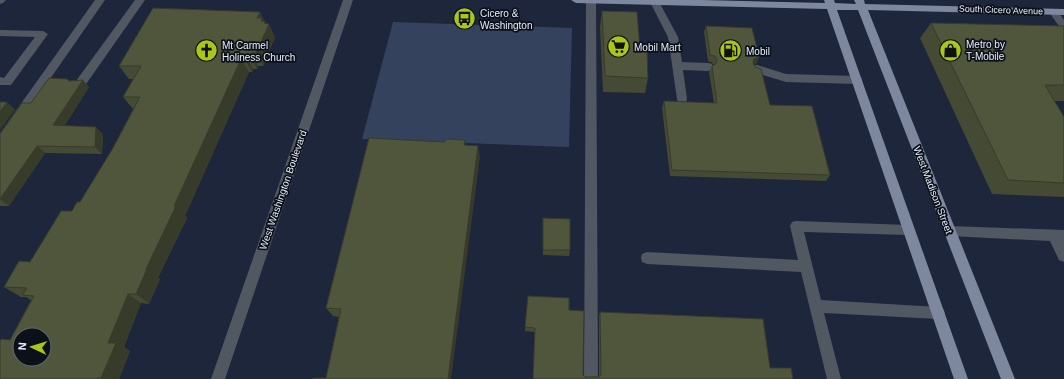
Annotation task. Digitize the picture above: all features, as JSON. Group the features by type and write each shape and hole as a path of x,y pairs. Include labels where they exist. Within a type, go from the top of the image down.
{"main road":[{"name":"South Cicero Avenue","path":"576,0 834,4 860,3 1059,12"},
{"name":"West Madison Street","path":"860,3 1008,379"},
{"path":"834,4 857,80 961,379"}],"street":[{"path":"0,142 100,0"},
{"path":"80,84 140,0"},
{"name":"West Washington Boulevard","path":"218,379 348,0"},
{"path":"590,0 592,379"},
{"path":"655,2 673,37 682,98"},
{"path":"1059,12 1064,27"},
{"path":"0,33 43,34 7,82 0,81"},
{"path":"678,66 708,67"},
{"path":"757,69 786,78 857,80"},
{"path":"834,379 796,226 909,230"},
{"path":"950,231 1059,236 1064,256"},
{"path":"647,258 806,266"},
{"path":"816,306 938,313"}],"shaded area":[{"path":"393,22 572,28 569,147 362,139"}],"building":[{"path":"153,8 260,12 257,18 262,18 261,21 265,21 264,23 269,24 256,53 251,53 250,56 246,56 245,59 241,59 174,206 176,206 146,269 136,294 128,294 108,343 116,343 101,378 0,379 0,341 1,339 10,340 12,336 12,367 52,367 52,327 17,327 34,296 22,295 27,288 4,287 19,261 30,262 61,211 72,211 77,202 80,202 113,148 140,97 123,97 141,66 119,66"},
{"name":"Mobil Mart","path":"602,11 637,12 640,50 647,51 648,78 605,76"},
{"path":"931,23 1064,26 1064,85 1045,85 1064,117 1064,183 1008,180"},
{"path":"706,26 752,28 759,57 754,59 753,63 755,67 761,69 770,105 812,106 830,175 672,170 664,101 717,103 712,66 716,64 717,60 715,56 710,55"},
{"path":"49,78 67,79 69,81 83,80 53,125 96,127 95,147 37,146 0,199 0,134 22,103 31,103"},
{"path":"0,102 7,102 0,112"},
{"path":"369,138 444,142 447,139 465,140 464,145 478,146 448,379 313,379 326,378 341,309 326,308"},
{"path":"543,218 570,219 570,250 543,250"},
{"path":"528,296 569,298 569,310 584,311 583,375 585,377 599,377 601,375 600,312 763,319 770,368 791,368 793,379 533,379 535,328 525,327"}],"place":[{"name":"Cicero & Washington","path":"464,19"},
{"name":"Mobil Mart","path":"618,47"},
{"name":"Metro by T-Mobile","path":"951,50"},
{"name":"Mt Carmel Holiness Church","path":"207,51"},
{"name":"Mobil","path":"730,51"}]}
